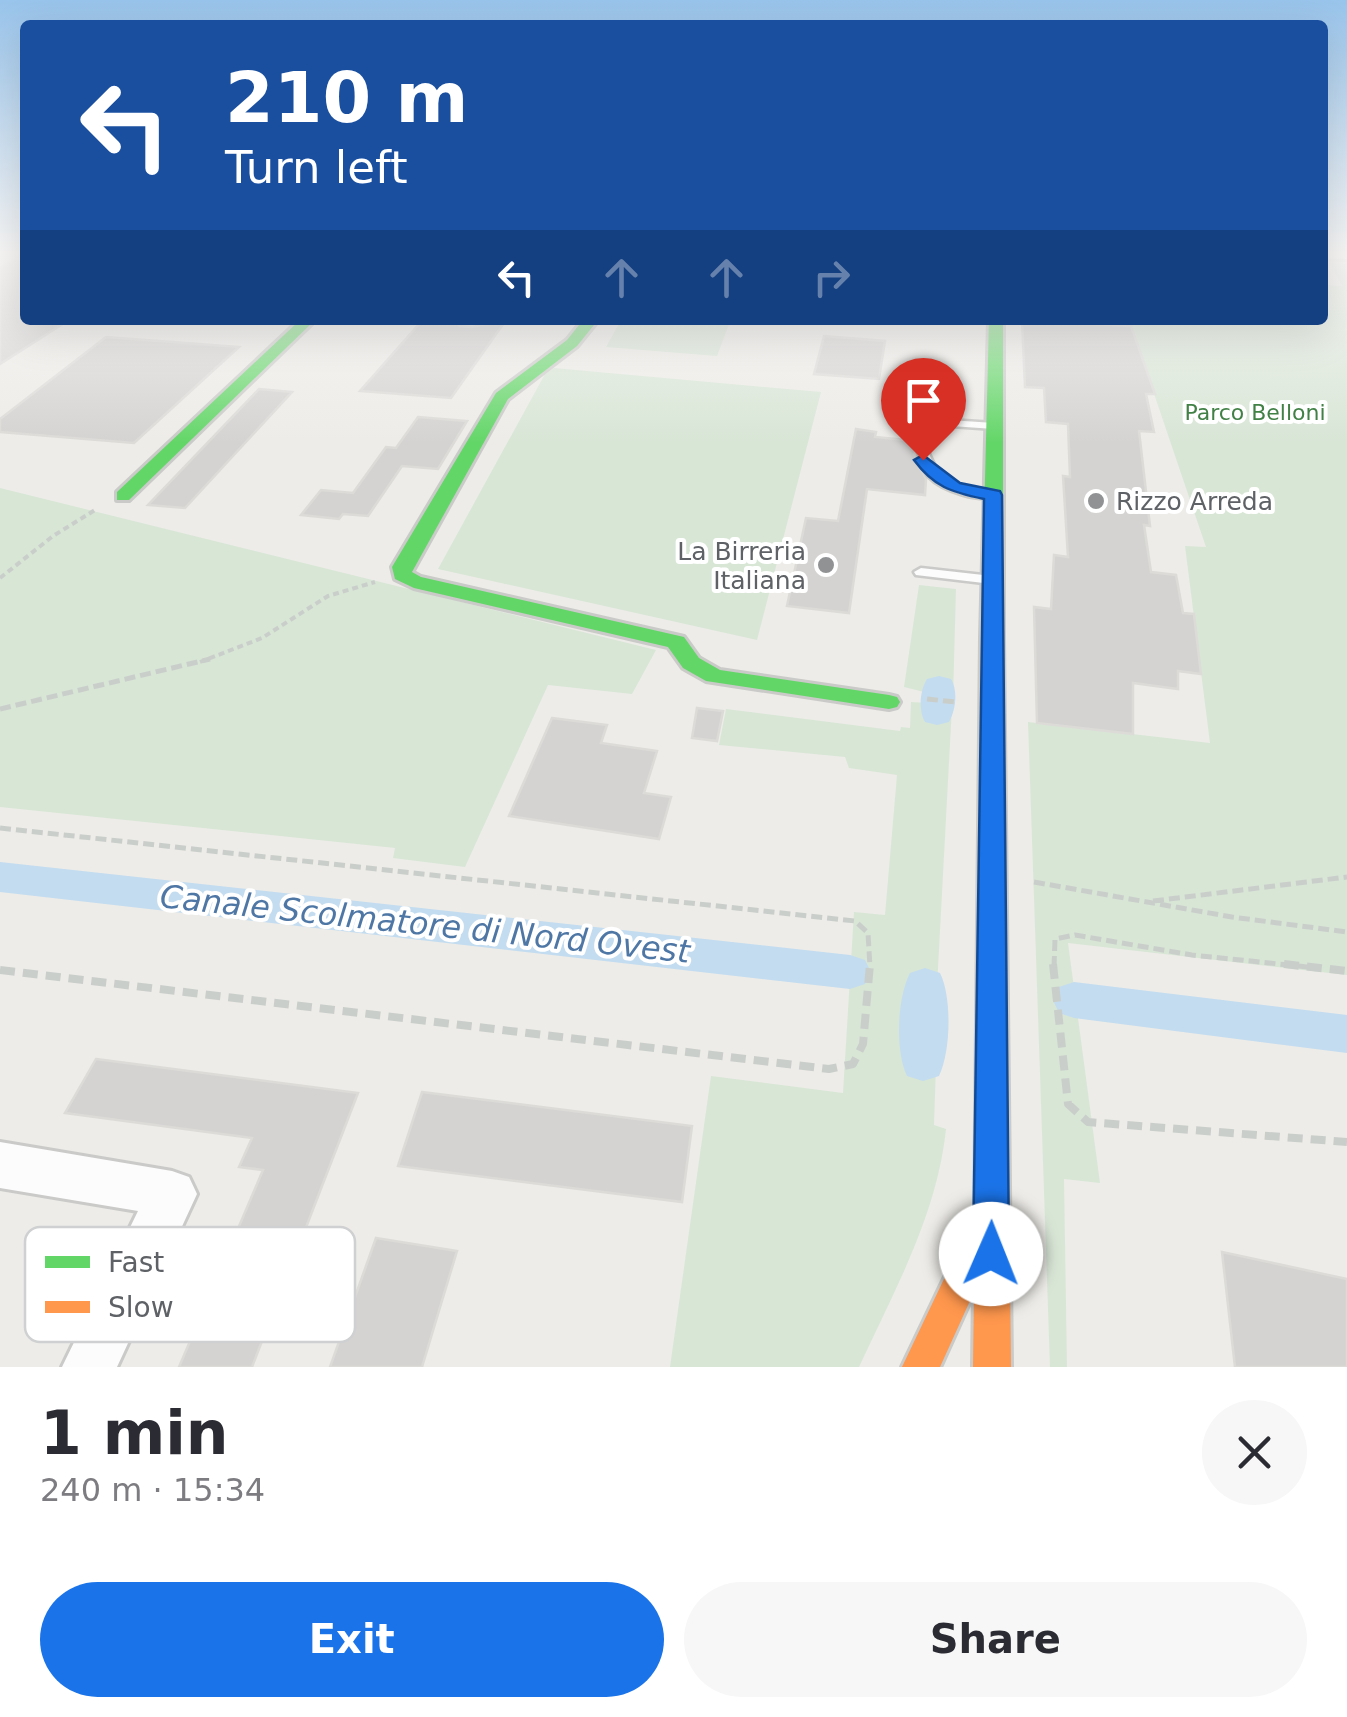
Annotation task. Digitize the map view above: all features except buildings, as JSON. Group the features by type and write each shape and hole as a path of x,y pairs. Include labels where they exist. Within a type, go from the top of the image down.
{"street":[{"path":"123,496 303,325"},
{"path":"587,325 575,344 511,385 502,396 402,567 402,575 414,582 676,642 691,663 714,676 888,702"},
{"path":"992,1367 996,325"},
{"path":"0,1165 172,1194 156,1227"},
{"path":"921,1367 991,1216"},
{"path":"90,1367 102,1342"}],"lane":[{"path":"993,495 970,492 939,480 926,465 924,447 926,430 934,422 994,426"},
{"path":"921,572 992,580"}],"path":[{"path":"0,578 71,523 123,496"},
{"path":"0,708 211,659 262,638 328,596 402,575"},
{"path":"928,699 945,701"},
{"path":"0,828 855,920 868,933 870,951 863,1044 854,1064 829,1069 0,970"},
{"path":"991,876 1347,932"},
{"path":"1145,902 1347,877"},
{"path":"1347,972 1192,955 1075,935 1055,939 1052,951 1068,1104 1088,1122 1347,1142"}],"green space":[{"name":"Parco Belloni","path":"1328,316 1347,316 1347,975 1068,943 1100,1183 1064,1179 1067,1367 1050,1367 1028,722 1210,743 1185,546 1206,547 1131,325 1328,325"},
{"path":"618,325 729,325 717,356 606,347"},
{"path":"554,368 821,392 757,640 438,569 545,374"},
{"path":"0,488 656,650 632,694 548,685 465,867 393,858 395,848 0,807"},
{"path":"919,585 956,589 953,698 945,697 946,690 932,686 928,693 904,687"},
{"path":"911,702 928,703 928,709 937,714 945,711 945,706 952,706 937,987 915,984 910,1060 936,1065 934,1125 946,1129 924,1222 859,1367 670,1367 711,1076 843,1093 854,912 885,915 897,775 849,768 845,757 719,745 726,709 900,731 901,727 910,728"}],"waterway":[{"path":"937,714 939,686"},
{"name":"Canale Scolmatore di Nord Ovest","path":"0,877 850,972"},
{"path":"923,1062 925,985"},
{"name":"Canale Scolmatore di Nord Ovest","path":"1074,1000 1347,1034"},
{"path":"912,1040 923,1042"}],"traffic: fast":[{"path":"123,496 303,325"},
{"path":"587,325 572,343 502,396 402,567 402,575 414,582 676,642 691,663 714,676 889,702"},
{"path":"992,638 996,325"}],"traffic: slow":[{"path":"992,638 992,1367"},
{"path":"921,1367 986,1226"}],"place":[{"name":"Rizzo Arreda","path":"1096,501"},
{"name":"La Birreria Italiana","path":"826,565"}],"route":[{"path":"923,460 939,480 954,488 993,495 991,1254"}]}
